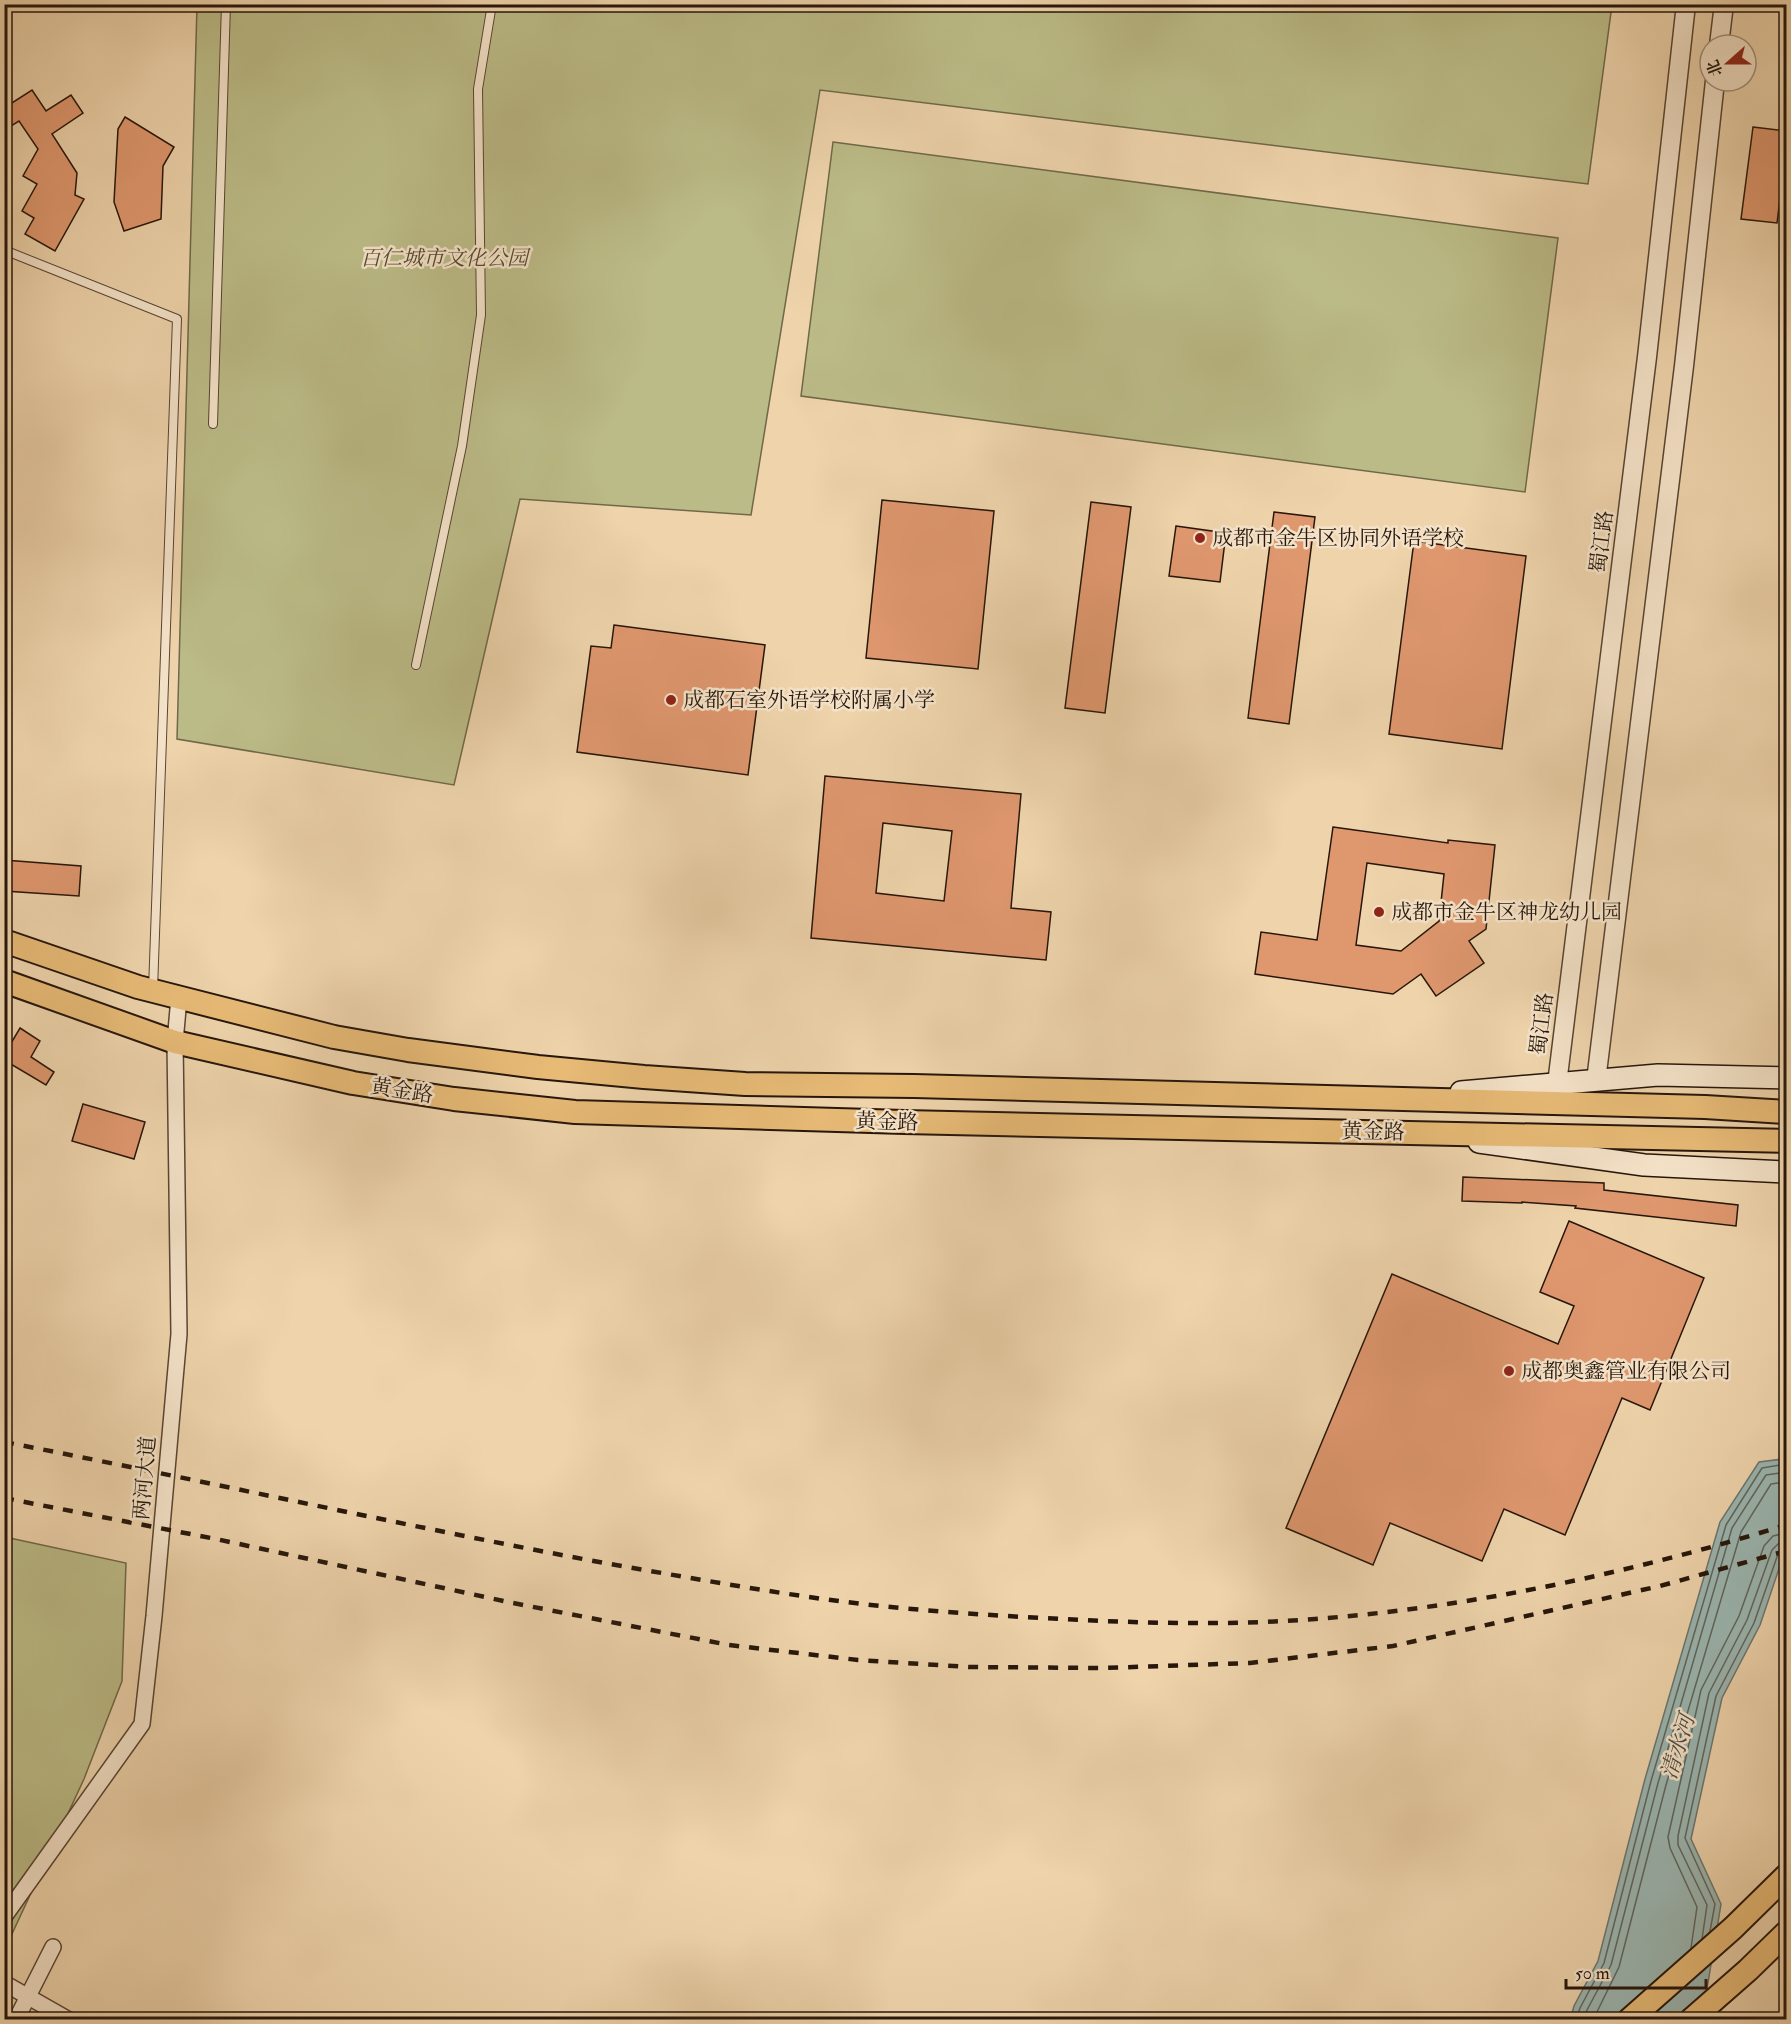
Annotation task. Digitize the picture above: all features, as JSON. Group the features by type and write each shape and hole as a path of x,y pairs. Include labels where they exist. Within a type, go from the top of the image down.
{"main road":[{"name":"黄金路","path":"4,941 153,991 334,1037 408,1050 538,1067 746,1084 1392,1098 1705,1107 1786,1112"},
{"name":"黄金路","path":"4,981 175,1042 353,1083 454,1099 575,1112 927,1123 1786,1141"},
{"path":"1392,1098 1658,1075 1786,1077"},
{"path":"1407,1133 1644,1165 1786,1172"},
{"path":"1629,2019 1733,1928 1786,1876"},
{"path":"1691,2019 1748,1970 1786,1933"}],"street":[{"name":"蜀江路","path":"1557,1084 1647,357 1686,4"},
{"path":"1720,33 1724,4"},
{"path":"1596,1081 1684,366 1715,93"},
{"name":"两河大道","path":"4,1917 142,1724 179,1334 175,1042 179,998"},
{"path":"16,2019 53,1947"},
{"path":"4,1983 69,2019"}],"lane":[{"path":"213,424 226,4"},
{"path":"416,665 462,446 481,315 478,88 492,4"},
{"path":"4,250 177,319 153,991"}],"green space":[{"name":"百仁城市文化公园","path":"197,5 1612,5 1588,184 820,90 751,515 520,499 454,785 177,739"},
{"path":"833,142 1558,238 1525,492 801,396"},
{"path":"5,1537 126,1563 122,1681 84,1779 5,1949"}],"water":[{"name":"清水河","path":"1786,1455 1786,1548 1760,1625 1722,1698 1691,1839 1721,1904 1702,2019 1570,2020 1574,2006 1598,1961 1645,1779 1720,1522 1759,1462 1783,1459"}],"building":[{"path":"32,90 46,111 71,95 83,113 52,134 77,173 75,195 84,199 55,251 25,234 34,218 22,211 37,184 23,176 38,149 19,121 11,126 4,116 4,108"},
{"path":"125,117 174,147 163,166 161,219 124,231 114,202 118,129"},
{"path":"1753,127 1786,131 1777,223 1741,219"},
{"path":"882,500 994,511 978,669 866,658"},
{"path":"1091,502 1131,507 1105,713 1065,708"},
{"path":"1274,512 1315,517 1289,724 1248,718"},
{"path":"1176,526 1226,533 1220,582 1169,576"},
{"path":"1414,541 1526,556 1502,749 1389,734"},
{"name":"成都石室外语学校附属小学","path":"614,625 765,645 748,775 577,752 591,646 611,648"},
{"path":"825,776 1021,794 1011,908 1051,912 1046,960 811,938","holes":["883,823 952,831 944,901 876,893"]},
{"path":"1333,827 1448,843 1448,840 1495,845 1486,929 1469,941 1484,963 1436,996 1421,974 1393,994 1255,974 1261,932 1317,940","holes":["1367,863 1444,874 1439,921 1401,951 1356,945"]},
{"path":"4,860 81,866 79,896 4,891"},
{"path":"20,1028 40,1041 31,1057 54,1072 46,1085 4,1060 4,1055"},
{"path":"83,1104 145,1122 134,1159 72,1141"},
{"path":"1463,1177 1604,1183 1604,1190 1738,1205 1736,1226 1575,1208 1576,1206 1462,1201"},
{"name":"成都奥鑫管业有限公司","path":"1569,1221 1704,1278 1650,1410 1622,1398 1565,1535 1504,1509 1482,1561 1390,1523 1373,1565 1286,1528 1392,1274 1558,1344 1574,1306 1540,1292"}],"railway":[{"path":"4,1442 534,1550 740,1586 892,1607 1077,1620 1247,1622 1315,1619 1434,1606 1612,1572 1671,1558 1786,1525"},
{"path":"4,1498 216,1539 513,1603 729,1645 858,1660 970,1667 1104,1668 1250,1663 1393,1646 1660,1586 1786,1551"}],"place":[{"name":"成都市金牛区协同外语学校","path":"1200,538"},
{"name":"成都石室外语学校附属小学","path":"671,700"},
{"name":"成都市金牛区神龙幼儿园","path":"1379,912"},
{"name":"成都奥鑫管业有限公司","path":"1509,1371"}]}
